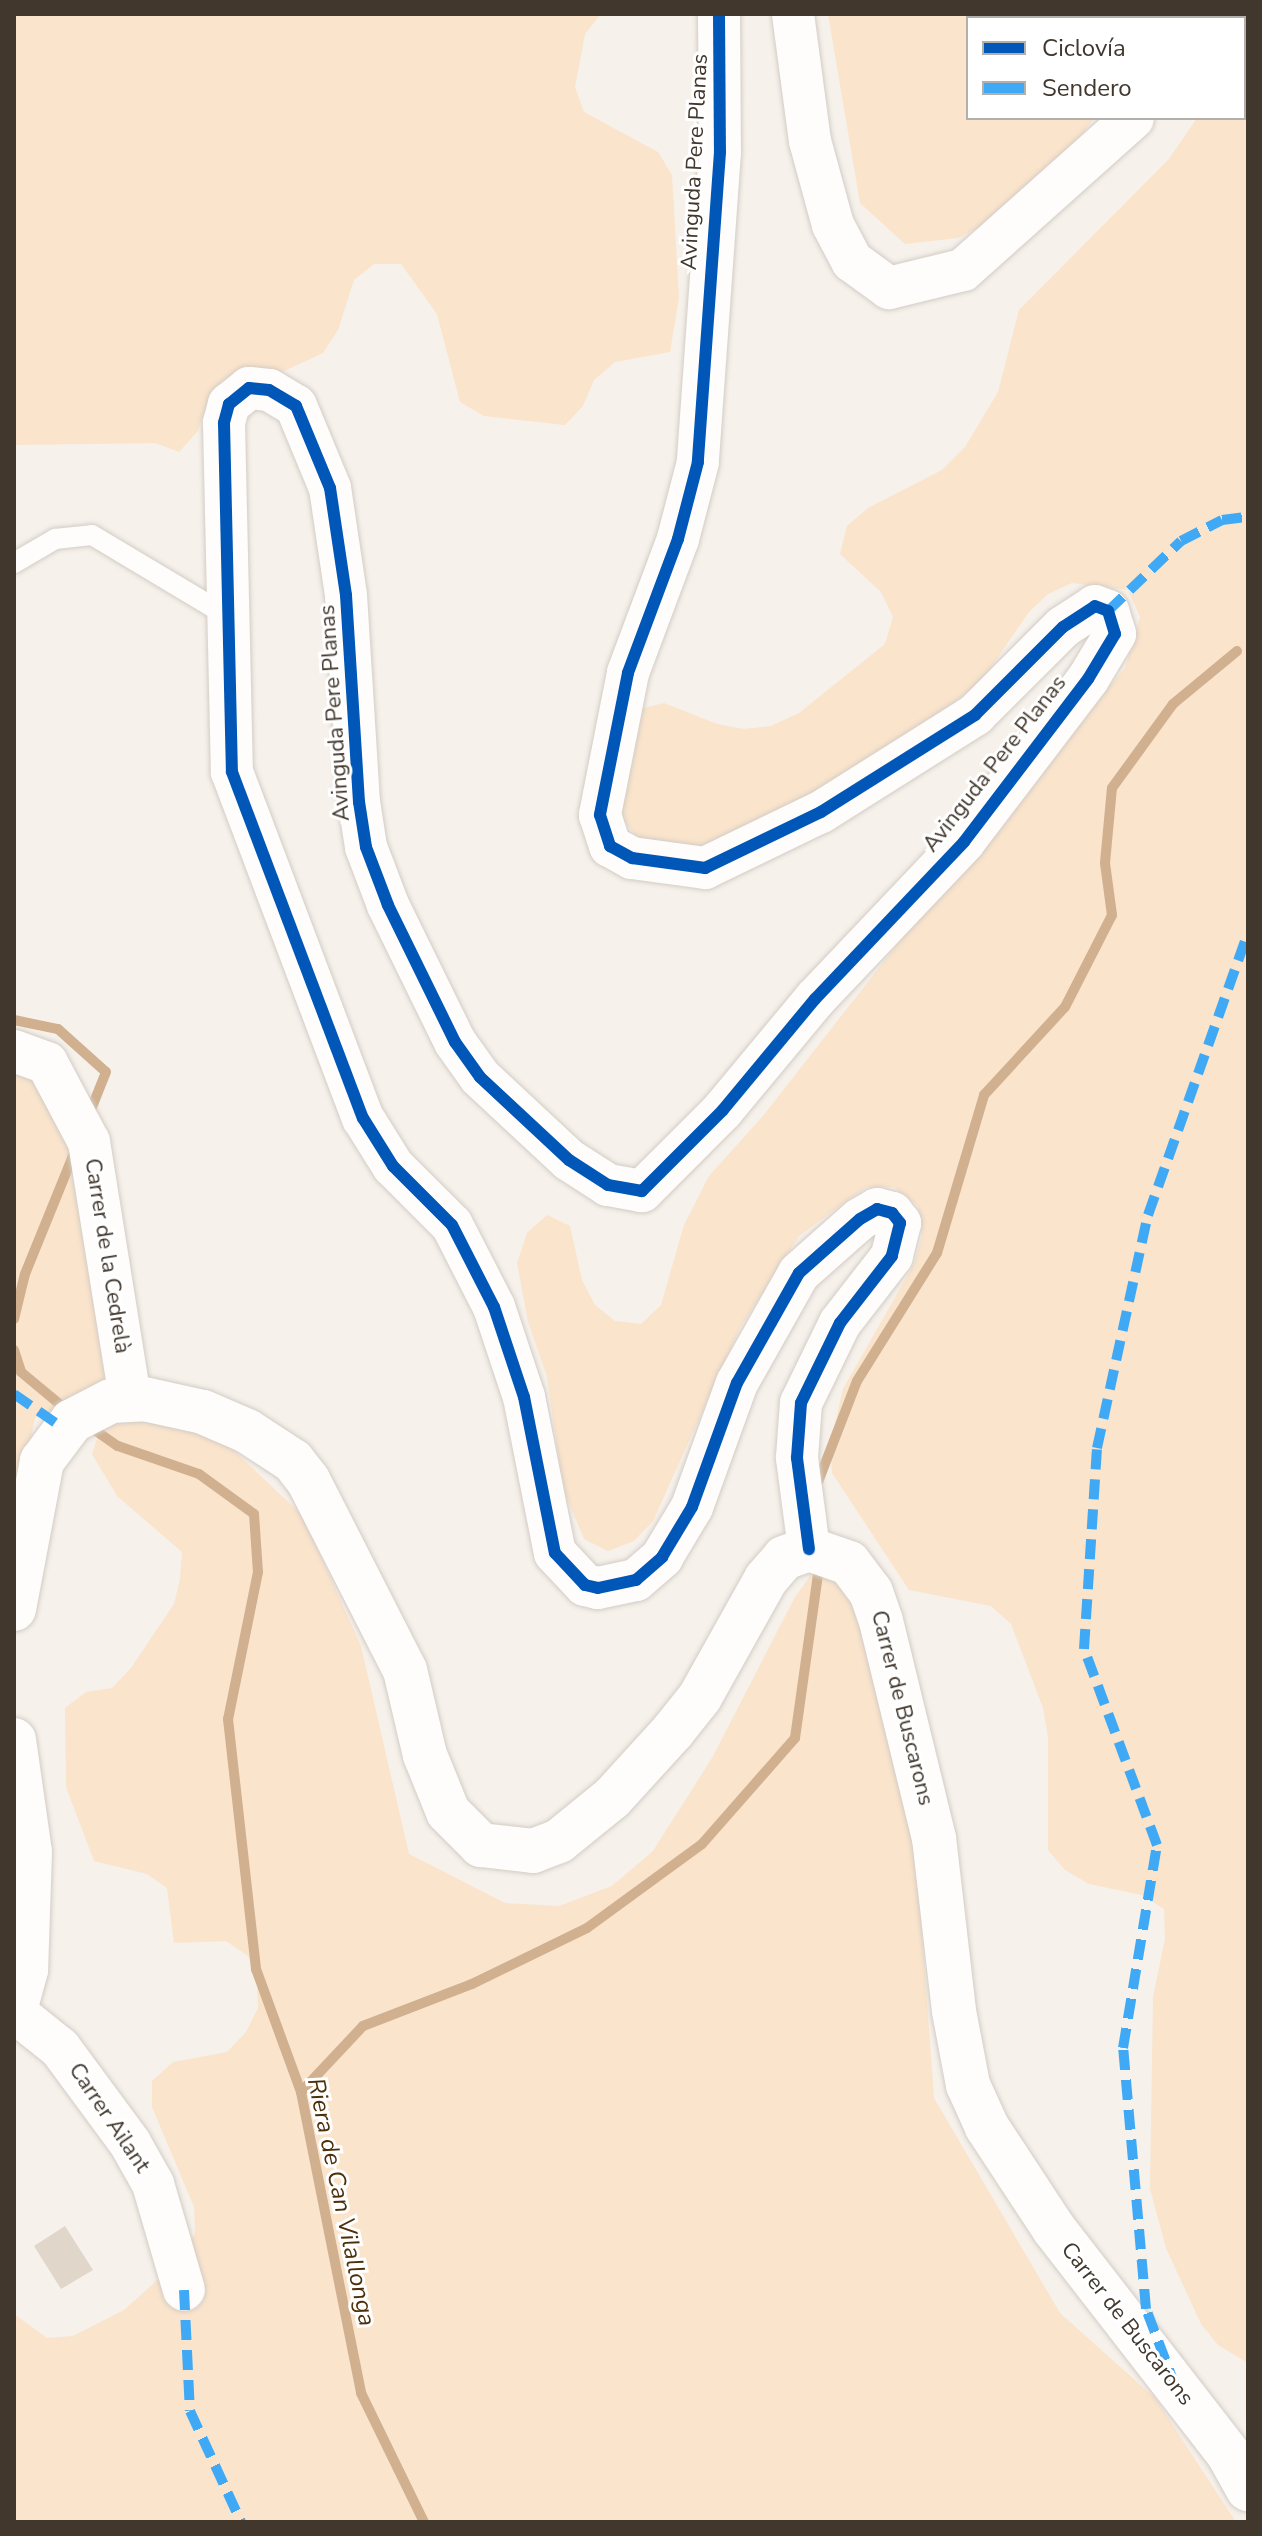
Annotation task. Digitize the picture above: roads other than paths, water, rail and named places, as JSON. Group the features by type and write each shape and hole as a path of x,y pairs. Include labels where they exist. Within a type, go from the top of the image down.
{"street":[{"name":"Avinguda Pere Planas","path":"719,14 720,152 698,462 678,539 628,673 606,776 603,825 610,846 632,858 705,868 821,812 917,755 975,715 1063,627 1095,606 1108,611 1115,634 1088,679 964,842 877,931 762,1067 642,1191 608,1185 560,1152 480,1077 455,1042 388,905 366,847 359,802 340,526 316,444 296,406 269,390 249,388 236,395 224,423 232,772 363,1118 393,1166 452,1225 494,1307 524,1397 543,1510 555,1553 569,1572 598,1588 649,1572 692,1507 737,1383 799,1273 836,1236 877,1209 892,1213 900,1223 892,1256 840,1323 801,1403 797,1458 809,1549"},
{"path":"793,14 810,141 833,225 852,261 889,288 963,270 1131,120"},
{"name":"Carrer de la Cedrelà","path":"14,1051 47,1063 89,1142 130,1398"},
{"path":"14,1609 47,1449 72,1421 111,1401 130,1398 203,1412 247,1431 293,1461 308,1480 405,1670 425,1755 448,1812 463,1832 494,1848 533,1851 559,1841 612,1798 700,1697 775,1567 795,1551 809,1549"},
{"name":"Carrer de Buscarons","path":"809,1549 834,1554 860,1574 881,1621 934,1838 959,2052 974,2099 1054,2229 1229,2455 1248,2489"},
{"path":"14,1740 30,1852 26,1970 15,2013"},
{"name":"Carrer Ailant","path":"15,2013 60,2048 130,2143 153,2184 184,2290"}],"lane":[{"path":"14,563 55,539 92,535 229,617"}],"waterway":[{"path":"818,1482 857,1381 937,1253 984,1095 1065,1007 1112,915 1105,863 1112,788 1173,704 1237,651"},
{"name":"Riera de Can Vilallonga","path":"14,1020 58,1029 106,1072 88,1117"},
{"name":"Riera de Can Vilallonga","path":"14,1319 25,1274 75,1151"},
{"name":"Riera de Can Vilallonga","path":"14,1350 21,1372 69,1412"},
{"name":"Riera de Can Vilallonga","path":"89,1426 118,1446 199,1474 254,1514 258,1572 228,1719 256,1969 301,2092 361,2393 424,2522"},
{"path":"301,2092 363,2026 472,1984 587,1928 702,1844 795,1738 819,1567"}]}
